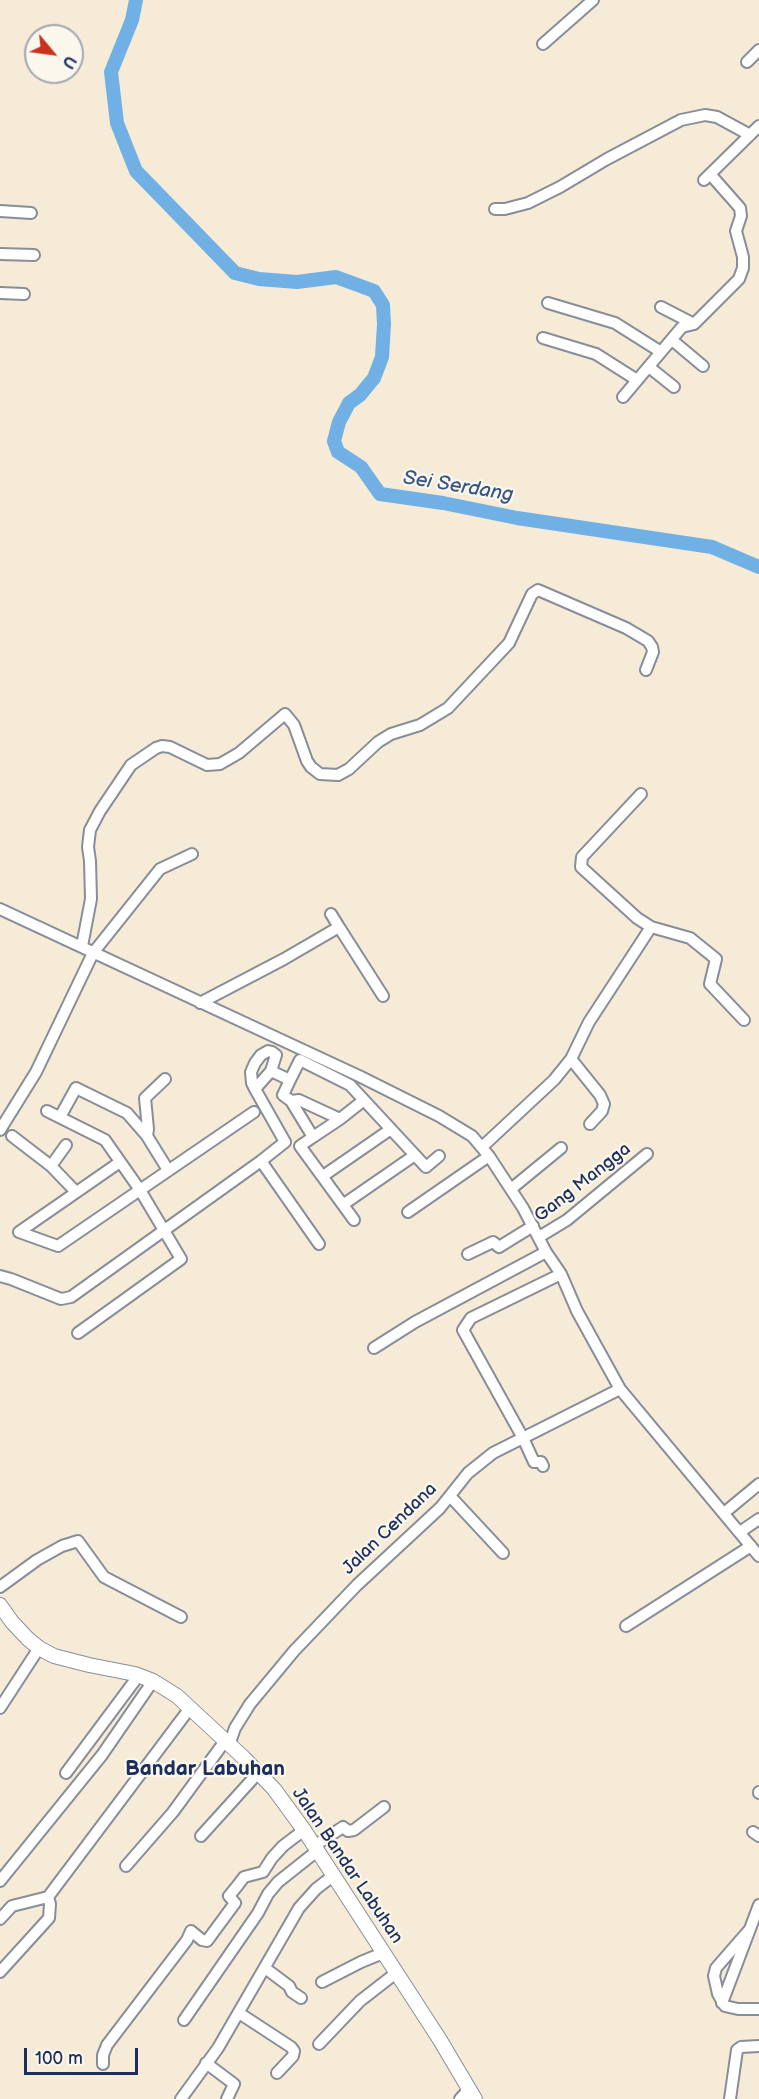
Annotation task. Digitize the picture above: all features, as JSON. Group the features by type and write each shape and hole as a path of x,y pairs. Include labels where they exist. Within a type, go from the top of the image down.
{"main road":[{"name":"Jalan Bandar Labuhan","path":"0,1605 12,1622 39,1648 66,1659 139,1675 177,1696 274,1789 334,1875 396,1973 468,2096"}],"street":[{"path":"543,44 593,0"},
{"path":"747,62 759,50"},
{"path":"495,209 528,203 681,120 705,115 717,117 750,135"},
{"path":"623,397 682,327 694,324 740,279 743,257 736,231 741,216 740,208 707,177 759,126"},
{"path":"0,211 31,213"},
{"path":"0,254 34,255"},
{"path":"0,293 24,294"},
{"path":"548,303 615,323 661,352"},
{"path":"662,307 694,324"},
{"path":"543,338 596,354 637,380"},
{"path":"672,340 703,366"},
{"path":"649,367 675,387"},
{"path":"82,946 91,899 88,847 90,830 131,765 156,748 170,747 207,765 220,764 238,753 285,714 294,725 306,761 311,767 320,774 338,775 349,769 378,742 391,734 420,725 448,708 508,644 532,594 538,590 626,628 648,641 653,652 646,670"},
{"path":"641,794 582,857 580,864 634,916 651,927 690,938 716,959 710,984 744,1020"},
{"path":"0,1130 36,1072 93,953 159,869 192,854"},
{"path":"0,909 439,1116 466,1132 485,1151 511,1189 561,1274 577,1311 620,1389 759,1556"},
{"path":"331,914 383,996"},
{"path":"200,1003 339,927"},
{"path":"408,1212 485,1151 554,1080 571,1059 589,1022 651,927"},
{"path":"255,1089 271,1071 272,1053 279,1040"},
{"path":"0,1276 61,1299 71,1297 285,1142 252,1083 251,1072 261,1055 272,1053"},
{"path":"571,1059 600,1095 604,1104 602,1111 590,1124"},
{"path":"313,1137 291,1101 283,1095 300,1060 350,1085 426,1167 439,1156"},
{"path":"271,1071 290,1080"},
{"path":"127,1113 165,1079"},
{"path":"60,1117 76,1088 127,1113 147,1136 168,1170"},
{"path":"145,1098 147,1136"},
{"path":"291,1101 299,1100 340,1119"},
{"path":"354,1220 300,1146 364,1100"},
{"path":"46,1111 105,1140 140,1190 181,1259 78,1334"},
{"path":"120,1162 19,1232 58,1246 254,1112"},
{"path":"323,1176 391,1129"},
{"path":"12,1136 51,1166 76,1192"},
{"path":"51,1166 66,1145"},
{"path":"511,1189 561,1148"},
{"path":"344,1204 415,1155"},
{"name":"Gang Mangga","path":"539,1237 578,1212 647,1155"},
{"path":"261,1161 319,1244"},
{"path":"468,1254 492,1242 499,1247 533,1226"},
{"path":"374,1348 415,1322 546,1252"},
{"path":"543,1466 541,1462 534,1462 463,1330 471,1318 561,1274"},
{"name":"Jalan Cendana","path":"126,1866 173,1812 227,1743 250,1704 294,1651 335,1606 440,1508 468,1473 494,1453 620,1389"},
{"path":"724,1513 759,1484"},
{"path":"450,1496 503,1553"},
{"path":"740,1533 759,1519"},
{"path":"0,1587 37,1560 76,1540 81,1543 104,1577 181,1617"},
{"path":"626,1626 751,1546"},
{"path":"0,1708 39,1648"},
{"path":"66,1773 139,1675"},
{"path":"0,1881 102,1755 153,1681"},
{"path":"0,1919 12,1906 48,1897 190,1708"},
{"path":"201,1836 258,1773"},
{"path":"184,2020 278,1882 340,1828 354,1830 384,1807"},
{"path":"103,2064 103,2055 107,2045 187,1940 191,1931 207,1941 235,1903 229,1896 244,1877 263,1872 283,1846 304,1830"},
{"path":"181,2099 238,2013 299,1908 316,1889 334,1875"},
{"path":"0,1972 49,1918 51,1904 48,1897"},
{"path":"722,2003 759,1905"},
{"path":"750,1929 714,1972 722,2003 732,2009 759,2009"},
{"path":"322,1982 383,1953"},
{"path":"265,1968 301,1998"},
{"path":"319,2044 360,2001 396,1973"},
{"path":"238,2013 294,2051 293,2056 277,2073"},
{"path":"730,2099 737,2050 741,2047 759,2046"},
{"path":"206,2063 234,2084 227,2099"}],"waterway":[{"name":"Sei Serdang","path":"136,0 132,20 111,72 117,123 136,171 235,273 259,279 297,282 336,277 374,291 383,305 382,357 374,378 360,395 349,403 339,422 334,441 338,452 361,467 380,494 443,503 517,518 712,547 759,567"}],"district":[{"name":"Bandar Labuhan","path":"205,1770"}]}
